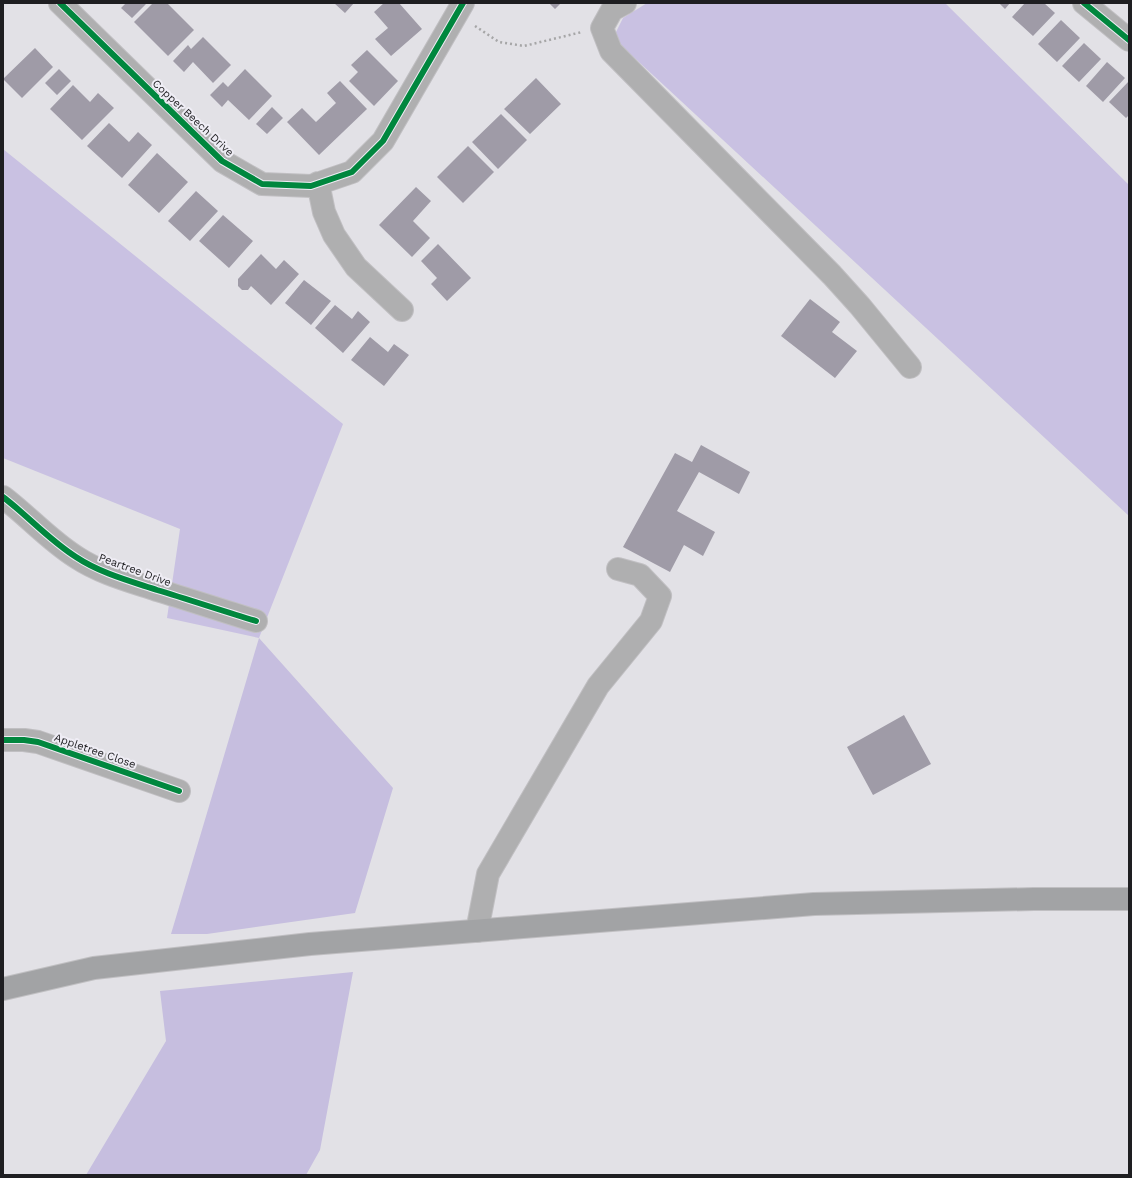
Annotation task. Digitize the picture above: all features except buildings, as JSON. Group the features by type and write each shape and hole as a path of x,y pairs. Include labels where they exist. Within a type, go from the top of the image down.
{"highway":[{"path":"3,989 94,968 310,944 814,904 1034,899 1129,899"}],"street":[{"name":"Copper Beech Drive","path":"60,3 222,161 262,184 311,186 352,172 383,142 460,8"},
{"path":"625,3 612,10 602,28 611,50 832,274 910,367"},
{"path":"1084,3 1129,40"},
{"path":"318,183 324,212 334,235 356,267 402,310"},
{"name":"Peartree Drive","path":"3,496 57,544 77,558 100,570 256,621"},
{"path":"477,931 488,874 598,686 651,621 660,596 640,575 618,569"},
{"name":"Appletree Close","path":"3,740 38,742 179,791"}],"path":[{"path":"460,8 483,32 499,42 524,46 602,28"}],"shaded area":[{"path":"647,3 945,3 1129,185 1129,516 613,38 623,18"},
{"path":"3,149 343,424 259,638 167,618 180,529 3,458"},
{"path":"259,638 393,788 355,913 207,934 171,934"},
{"path":"353,972 320,1150 306,1175 86,1175 166,1041 160,991"}],"cycle path":[{"path":"60,3 222,161 262,184 311,186 352,172 383,141 463,3"},
{"path":"1084,3 1129,40"},
{"path":"3,497 66,550 95,568 126,580 256,621"},
{"path":"3,740 38,742 179,791"}]}
